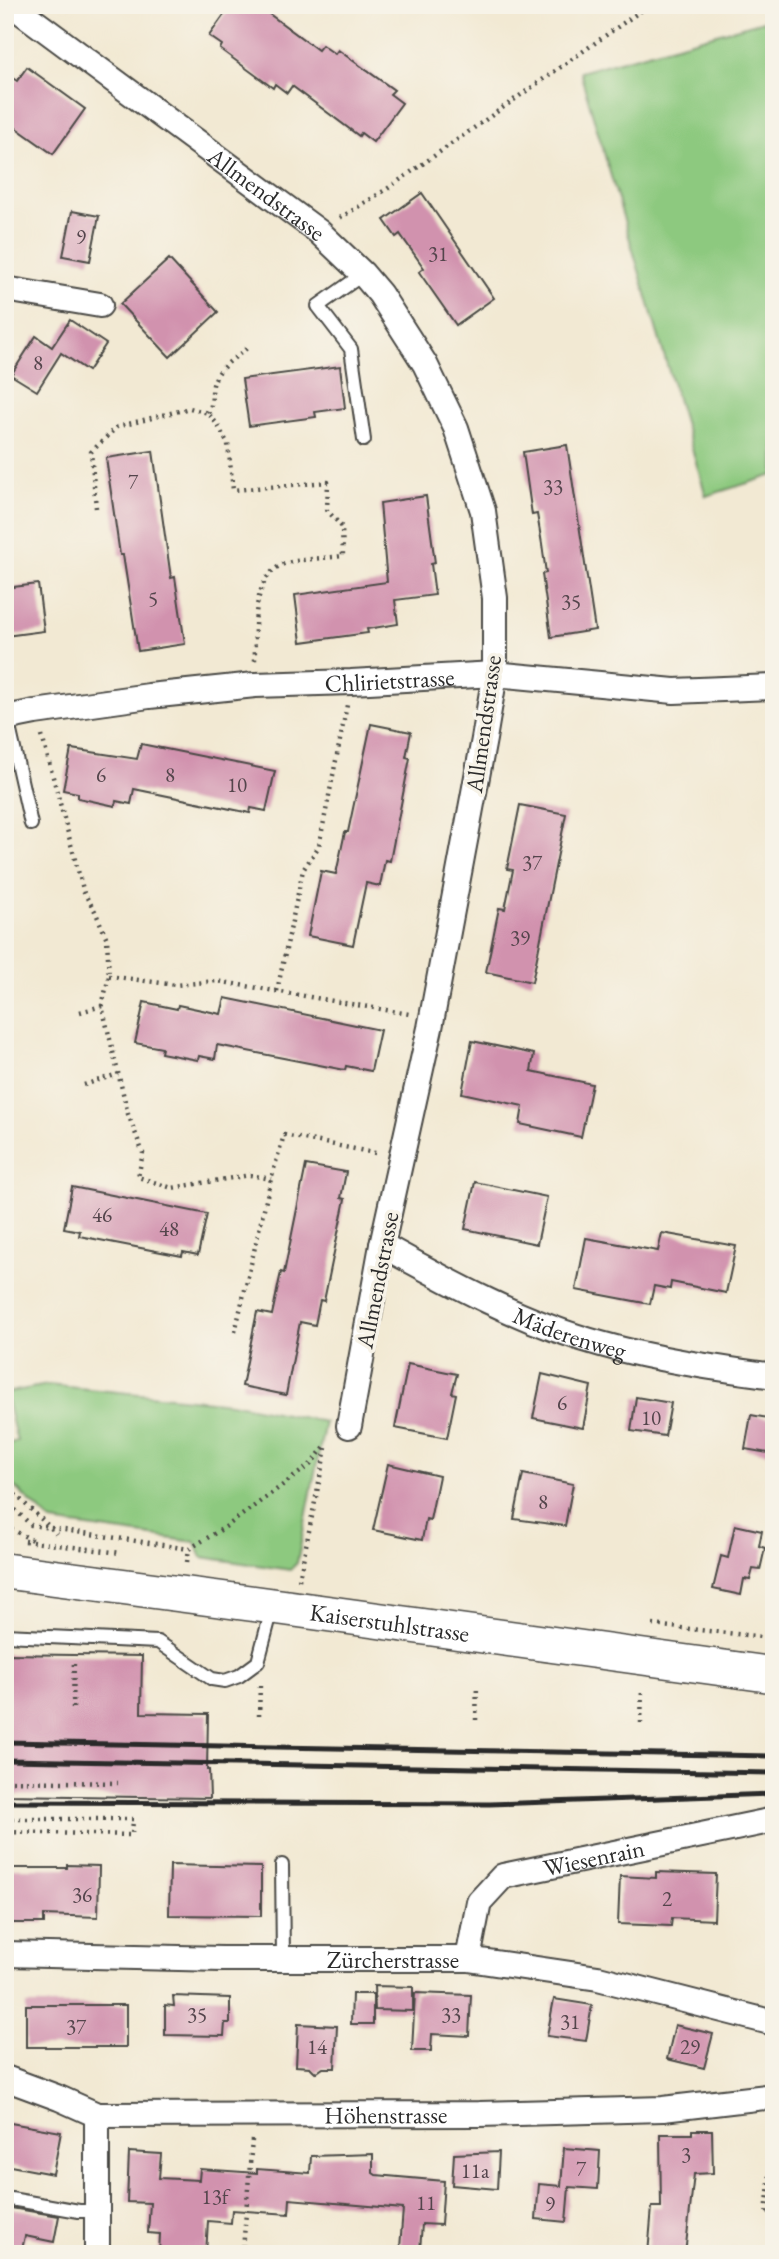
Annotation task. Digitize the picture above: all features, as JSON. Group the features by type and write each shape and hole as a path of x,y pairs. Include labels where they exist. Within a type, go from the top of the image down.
{"main road":[{"name":"Kaiserstuhlstrasse","path":"5,1572 774,1675"}],"street":[{"name":"Allmendstrasse","path":"12,5 319,232 363,274 380,294 425,365 456,428 483,511 495,598 495,674 431,1018 382,1245 349,1426"},
{"path":"5,289 100,306"},
{"name":"Chlirietstrasse","path":"6,718 149,696 255,685 495,674 674,691 774,687"},
{"name":"Mäderenweg","path":"382,1245 489,1302 549,1327 600,1344 672,1361 774,1376"},
{"name":"Wiesenrain","path":"468,1959 479,1902 503,1876 774,1820"},
{"name":"Zürcherstrasse","path":"5,1954 468,1959 598,1978 774,2023"},
{"name":"Höhenstrasse","path":"5,2078 97,2115 479,2114 663,2109 774,2096"},
{"path":"97,2115 97,2254"}],"lane":[{"path":"363,274 318,306 351,349 364,440"},
{"path":"6,718 31,824"},
{"path":"5,1635 158,1642 212,1679 225,1681 239,1676 258,1662 273,1606"},
{"path":"282,1866 283,1959"},
{"path":"5,2198 79,2211 97,2211"}],"path":[{"path":"319,232 387,189 649,5"},
{"path":"208,413 211,409 213,383 220,370 247,348"},
{"path":"96,508 91,452 117,427 190,408 208,413 228,444 233,489 328,482 327,510 342,527 343,555 283,564 270,575 259,594 255,685"},
{"path":"277,991 303,870 319,846 351,682"},
{"path":"36,712 84,893 107,939 109,976 102,1006 128,1114 143,1153 138,1177 172,1188 250,1175 271,1179"},
{"path":"109,976 176,985 217,981 431,1018"},
{"path":"80,1013 102,1006"},
{"path":"83,1085 118,1074"},
{"path":"236,1332 271,1179 284,1135 401,1158"},
{"path":"5,1501 31,1525 55,1532 189,1549 310,1465 326,1445 349,1426"},
{"path":"299,1580 326,1445"},
{"path":"5,1485 55,1532"},
{"path":"5,1526 32,1540 122,1553"},
{"path":"174,1560 187,1562 189,1549"},
{"path":"73,1708 74,1660"},
{"path":"259,1716 260,1677"},
{"path":"475,1720 477,1685"},
{"path":"640,1723 642,1688"},
{"path":"5,1781 118,1783"},
{"path":"5,1819 58,1816 133,1819 132,1835 5,1832"},
{"path":"254,2115 243,2249 299,2254"},
{"path":"770,2214 766,2215 774,2129"}],"green space":[{"path":"774,18 774,475 706,496 580,72"},
{"path":"47,1385 231,1403 325,1422 297,1563 290,1570 202,1557 195,1542 52,1522 5,1478 5,1445 17,1441 5,1393"}],"building":[{"path":"231,5 257,5 318,50 322,45 335,54 338,50 394,90 390,94 402,103 373,142 361,133 359,136 292,86 287,93 275,84 273,88 220,49 222,45 209,36"},
{"path":"27,67 85,109 53,154 5,120 5,73 17,81"},
{"path":"422,193 494,298 456,325 419,272 424,268 400,234 396,237 384,220"},
{"path":"72,211 99,216 90,261 63,256"},
{"path":"169,259 218,312 170,357 120,304"},
{"path":"70,320 106,344 88,371 61,353 37,391 11,375 36,336 52,347"},
{"path":"340,366 345,408 315,412 316,417 249,426 242,379"},
{"path":"567,445 595,630 551,637 542,574 546,573 542,544 537,514 532,515 523,452"},
{"path":"153,451 171,578 175,577 185,644 138,651 106,458"},
{"path":"426,496 435,563 431,564 435,595 395,600 398,624 367,629 368,633 301,642 295,595 387,582 380,503"},
{"path":"38,584 44,631 5,636 5,588"},
{"path":"371,724 411,732 406,757 410,758 390,861 385,860 380,886 366,883 353,945 308,936 321,871 336,874 345,832 348,832"},
{"path":"141,744 275,771 266,811 251,808 250,813 134,789 131,804 116,801 115,806 78,798 78,793 63,790 71,749 137,759"},
{"path":"520,805 566,814 532,982 486,972 499,908 505,909 513,870 507,869"},
{"path":"225,998 380,1030 371,1071 346,1066 345,1070 217,1045 215,1059 199,1056 198,1060 161,1053 162,1048 135,1043 144,1002 177,1009 178,1005 221,1014"},
{"path":"472,1041 534,1054 531,1071 592,1084 581,1137 520,1124 523,1106 462,1093"},
{"path":"306,1165 346,1172 341,1198 345,1199 324,1301 320,1300 315,1325 300,1322 286,1395 242,1386 257,1312 272,1315 281,1272 284,1273"},
{"path":"475,1182 547,1197 537,1244 465,1229"},
{"path":"72,1187 207,1214 198,1255 183,1252 182,1256 79,1236 80,1231 64,1228"},
{"path":"662,1233 736,1246 726,1293 671,1282 670,1289 654,1286 650,1304 576,1290 586,1238 658,1251"},
{"path":"408,1364 457,1374 447,1438 395,1428"},
{"path":"542,1374 591,1386 583,1428 533,1418"},
{"path":"636,1397 671,1403 665,1436 631,1431"},
{"path":"751,1415 774,1419 774,1454 745,1449"},
{"path":"388,1464 439,1476 430,1520 426,1519 422,1540 373,1530"},
{"path":"523,1474 573,1484 565,1526 514,1519"},
{"path":"735,1525 762,1531 759,1546 765,1548 760,1570 753,1569 750,1580 744,1579 741,1595 713,1589 721,1556 728,1558"},
{"path":"5,1654 142,1656 141,1713 208,1714 207,1770 210,1798 5,1795"},
{"path":"67,1865 99,1866 98,1917 44,1915 44,1923 5,1923 5,1868 67,1868"},
{"path":"170,1865 261,1867 261,1916 169,1915"},
{"path":"656,1872 716,1874 714,1920 672,1918 671,1926 618,1924 620,1876 656,1878"},
{"path":"374,1986 413,1987 413,2011 375,2010"},
{"path":"415,1993 471,1995 469,2036 432,2034 431,2051 412,2051"},
{"path":"352,1994 373,1994 373,2024 351,2024"},
{"path":"173,1996 230,1998 230,2023 225,2023 224,2036 165,2035 165,2005 174,2006"},
{"path":"554,1999 592,2005 586,2041 547,2036"},
{"path":"26,2005 126,2005 126,2047 26,2047"},
{"path":"298,2024 337,2026 335,2068 323,2068 316,2073 310,2067 296,2066"},
{"path":"675,2025 713,2034 704,2068 667,2059"},
{"path":"5,2122 61,2132 53,2174 5,2165"},
{"path":"692,2130 712,2130 713,2173 694,2174 685,2254 648,2254 652,2207 661,2207 660,2134 692,2134"},
{"path":"564,2148 600,2151 598,2189 569,2187 566,2222 536,2219 539,2184 561,2186"},
{"path":"129,2152 161,2154 159,2178 199,2180 200,2169 310,2173 311,2156 373,2154 373,2173 376,2175 444,2181 441,2225 422,2224 420,2250 400,2248 403,2209 290,2199 289,2214 232,2210 231,2223 208,2221 206,2254 159,2254 160,2234 148,2233 150,2203 127,2202"},
{"path":"499,2152 497,2189 452,2185 454,2154"},
{"path":"5,2207 59,2216 54,2242 25,2236 21,2254 5,2254"}],"railway":[{"path":"5,1742 774,1756"},
{"path":"5,1760 774,1773"},
{"path":"5,1802 490,1804 774,1794"}]}
